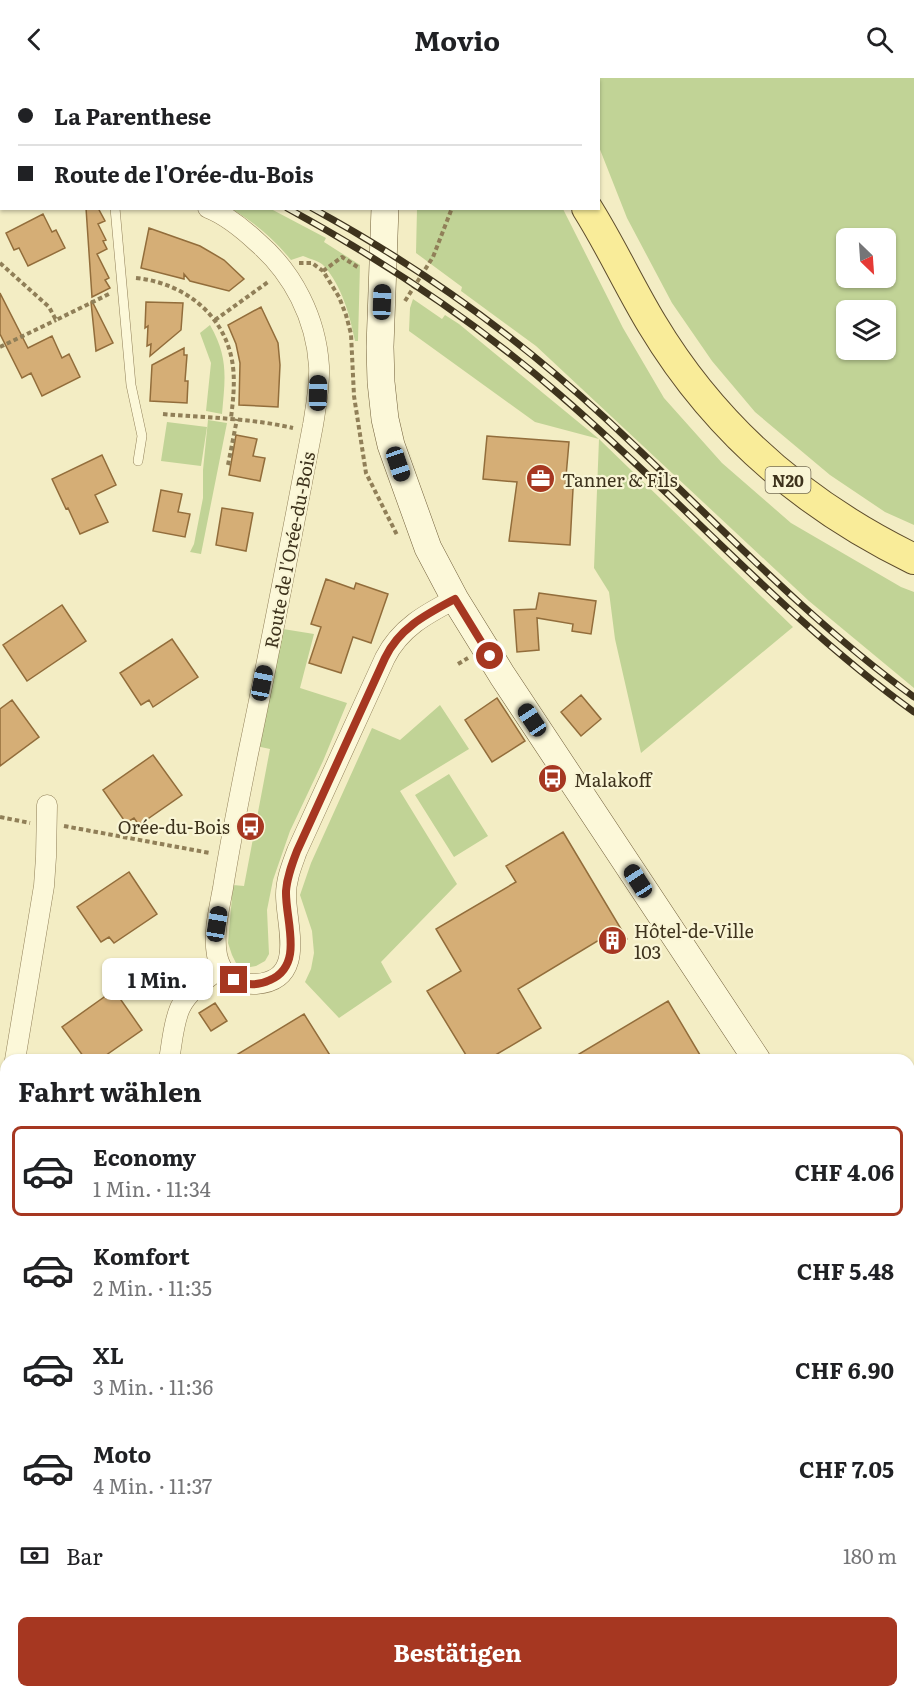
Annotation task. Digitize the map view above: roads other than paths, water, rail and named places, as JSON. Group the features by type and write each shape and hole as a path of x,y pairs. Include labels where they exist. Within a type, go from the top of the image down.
{"main road":[{"path":"385,210 380,347 385,419 391,445 428,548 455,599 502,675 753,1054"},
{"name":"N20","path":"595,216 631,288 665,344 708,403 784,477 819,504 857,529 914,559"}],"street":[{"name":"Route de l'Orée-du-Bois","path":"212,210 246,232 264,248 279,274 300,297 309,318 319,366 318,393 226,868 217,924 216,946 220,968"},
{"path":"170,1054 176,1017 180,1007 199,985 220,968 234,980 247,984 272,980 283,970 290,958 291,950 286,894 290,871 385,658 395,641 408,627 455,599"},
{"path":"16,1054 44,886 47,805"}],"lane":[{"path":"115,210 131,386 142,436 138,461"}],"railway":[{"path":"291,210 394,271 496,342 604,434 821,638 914,712"},
{"path":"316,210 390,253 501,330 536,358 604,417 755,562 832,632 914,697"}],"place":[{"name":"Tanner & Fils","path":"541,479"},
{"name":"Malakoff","path":"553,779"},
{"name":"Orée-du-Bois","path":"251,826"},
{"name":"Hôtel-de-Ville 103","path":"613,940"}]}
